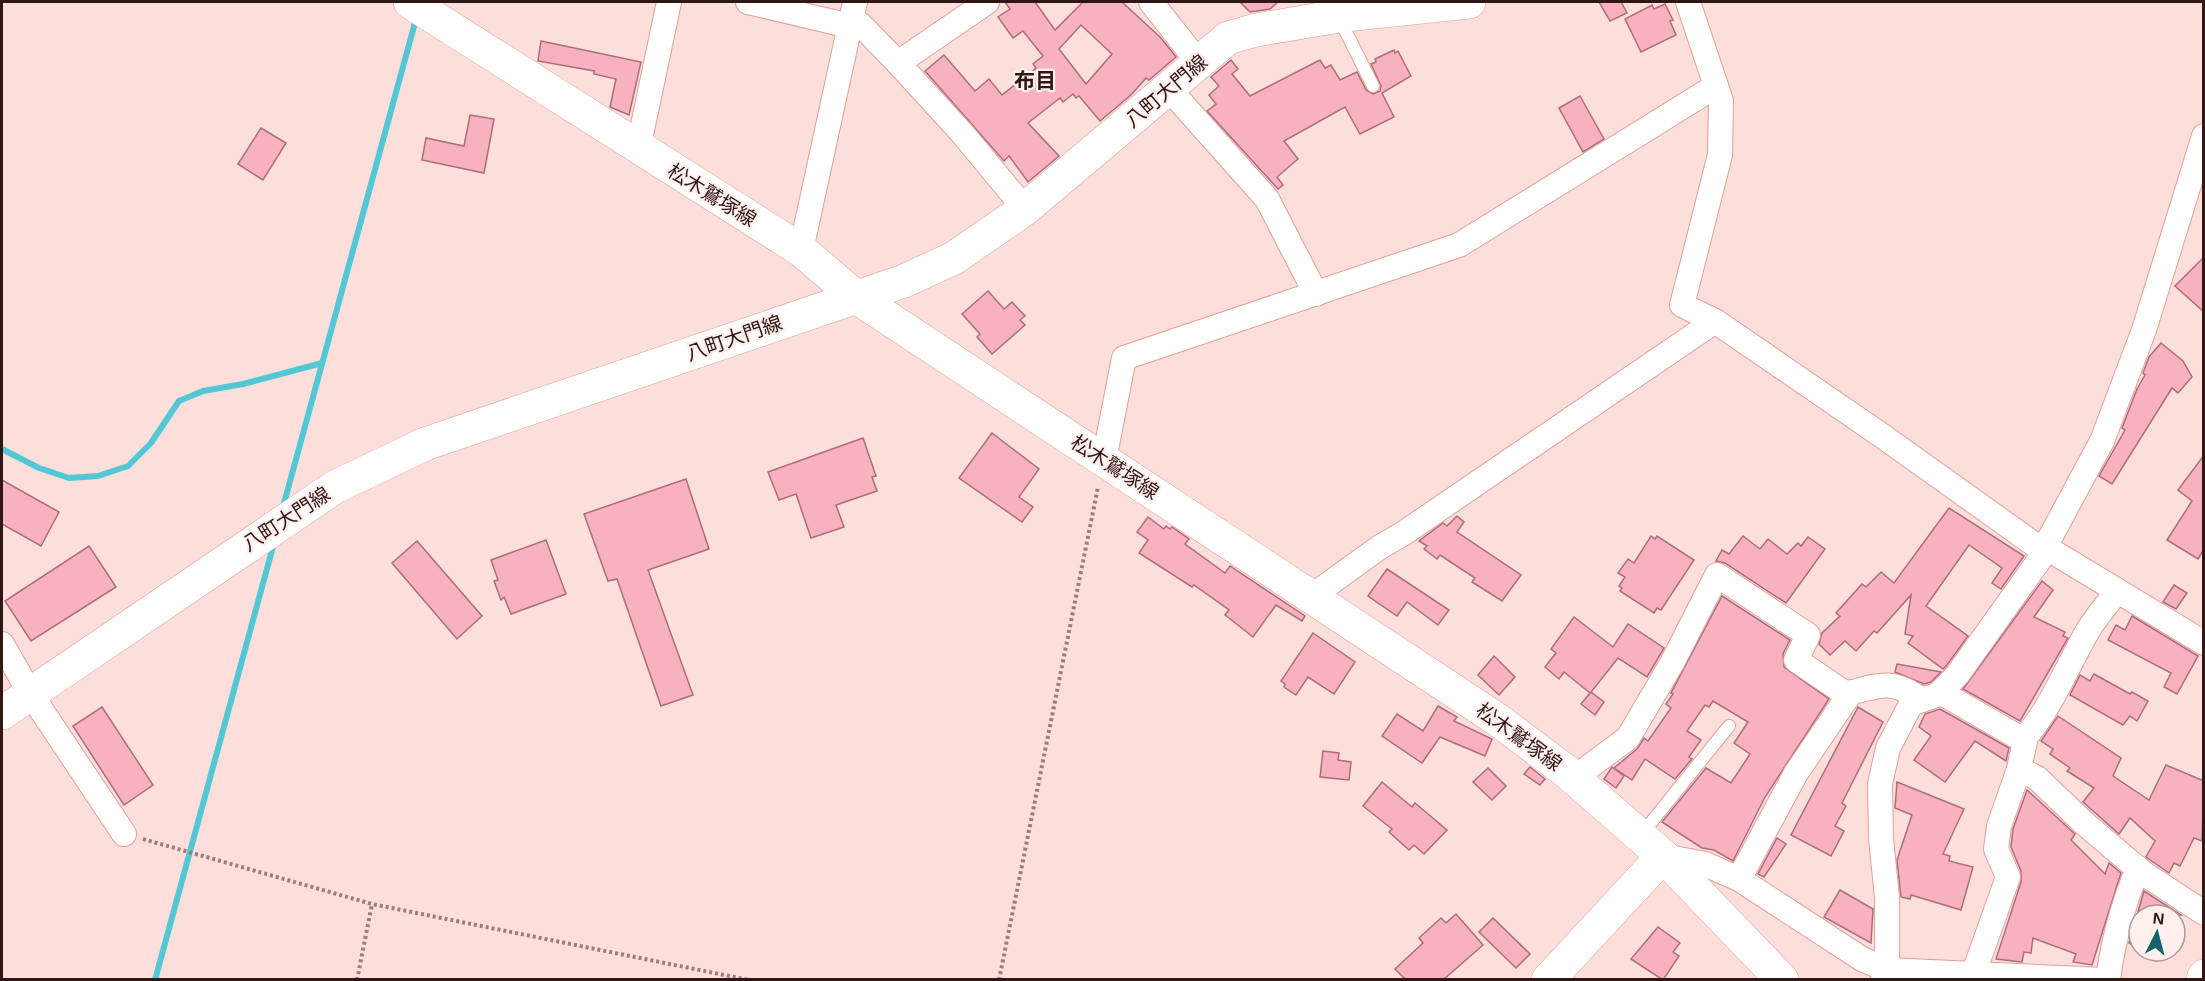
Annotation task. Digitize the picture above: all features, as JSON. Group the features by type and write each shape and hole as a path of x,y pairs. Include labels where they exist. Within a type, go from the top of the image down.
{"main road":[{"name":"松木鷲塚線","path":"410,2 638,149 801,250 856,297 1498,720 1574,778 1652,846 1782,980"},
{"name":"八町大門線","path":"2,713 335,487 425,444 903,281 954,258 1025,209 1228,38 1338,11 1469,2"},
{"path":"1548,980 1652,846"}],"street":[{"path":"638,149 669,2"},
{"path":"748,2 852,17 962,133 1025,209"},
{"path":"898,63 987,2"},
{"path":"1151,2 1199,63"},
{"path":"1688,2 1721,101 1720,155 1682,305 1714,321 2045,549 2204,643"},
{"path":"801,250 852,17"},
{"path":"1104,460 1125,358 1459,245 1716,86"},
{"path":"1169,88 1267,199 1316,294"},
{"path":"1885,975 1887,897 1881,839 1880,784 1888,748 1911,704 1931,696 1958,674 2045,549 2102,441 2144,330 2204,136"},
{"path":"1312,596 1380,547 1401,535 1714,321"},
{"path":"1574,778 1628,738 1672,663 1717,575 1808,635 1797,660 1846,694 1883,683 1931,696 2025,741 2019,769 1999,826 1996,849 2008,877 1973,975"},
{"path":"2023,740 2033,728 2070,668 2087,632 2117,591"},
{"path":"2,644 30,693 124,834"},
{"path":"1739,879 1796,773 1851,692"},
{"path":"2019,769 2037,778 2085,824 2138,868 2204,913"},
{"path":"1652,846 1705,864 1739,879 1885,975 1973,975 2103,980"},
{"path":"2108,980 2117,922 2138,868"}],"lane":[{"path":"1338,11 1373,86"},
{"path":"1652,846 1729,726"}],"path":[{"path":"999,980 1104,460"},
{"path":"124,834 372,904 749,980"},
{"path":"357,980 372,904"}],"building":[{"path":"1005,2 1035,2 1055,30 1083,2 1122,2 1161,38 1176,57 1149,80 1146,78 1131,95 1100,121 1079,96 1076,98 1073,94 1063,102 1060,98 1028,123 1059,156 1028,182 1009,156 1004,161 925,71 944,55 975,91 989,79 1002,95 1036,68 1033,64 1043,56 1023,31 1013,38 998,17 1010,9","holes":["1081,25 1112,54 1086,84 1059,49"]},
{"path":"1240,2 1278,2 1270,9 1250,12"},
{"path":"1599,2 1621,2 1627,13 1610,21"},
{"path":"1665,4 1673,20 1670,21 1676,35 1641,52 1625,19 1652,5 1654,9"},
{"path":"541,41 641,62 629,115 610,107 616,79 594,74 594,71 538,61"},
{"path":"1394,50 1395,53 1398,51 1411,76 1382,93 1394,117 1360,134 1345,107 1284,141 1298,159 1277,177 1283,185 1278,189 1207,111 1216,104 1209,95 1219,86 1211,77 1231,60 1238,69 1232,74 1250,96 1320,60 1325,68 1331,65 1340,80 1357,72 1366,90 1373,94 1380,91 1381,86 1371,64 1376,62 1375,59"},
{"path":"1580,96 1604,139 1583,152 1559,108"},
{"path":"470,115 494,119 484,173 422,160 426,138 464,146"},
{"path":"261,128 286,143 263,180 238,164"},
{"path":"2204,257 2204,312 2175,286"},
{"path":"988,291 1004,309 1012,302 1025,316 1020,320 1025,325 992,354 977,337 980,334 962,314"},
{"path":"2161,343 2183,361 2192,377 2178,393 2172,388 2112,484 2099,476 2125,430 2122,428 2145,375 2143,373 2149,357"},
{"path":"992,433 1039,469 1019,497 1033,507 1022,522 959,478"},
{"path":"863,438 876,476 872,477 877,491 836,505 844,527 811,538 796,494 779,500 768,472"},
{"path":"2204,455 2204,549 2198,559 2167,540 2192,501 2178,490"},
{"path":"686,479 709,549 648,570 693,695 661,706 617,579 608,581 584,514"},
{"path":"2,480 59,512 41,546 2,524"},
{"path":"1949,508 2024,556 2001,589 1992,583 2002,568 1969,545 1926,606 1968,636 1947,665 1943,669 1908,643 1913,636 1905,634 1911,595 1877,633 1874,631 1856,651 1845,641 1830,655 1819,644 1822,633 1840,616 1836,613 1862,584 1866,587 1881,572 1894,583"},
{"path":"1457,516 1464,522 1457,532 1521,575 1502,601 1472,582 1475,578 1440,555 1437,559 1424,549 1427,546 1419,541 1443,523 1447,526"},
{"path":"1148,517 1164,529 1166,526 1170,529 1172,527 1189,539 1185,544 1225,573 1230,566 1305,616 1302,621 1276,605 1253,637 1225,615 1229,610 1194,585 1192,587 1139,553 1148,540 1137,532"},
{"path":"1651,536 1655,539 1657,536 1694,560 1661,610 1657,608 1654,613 1620,591 1622,588 1619,586 1625,577 1618,573 1628,559 1634,563"},
{"path":"1743,536 1760,549 1768,539 1787,554 1798,543 1801,546 1808,537 1825,549 1786,603 1725,563 1716,561 1722,550 1729,554"},
{"path":"546,540 566,594 511,614 504,597 501,600 494,581 498,580 491,560"},
{"path":"417,541 482,616 457,639 392,563"},
{"path":"89,546 116,587 31,641 5,601"},
{"path":"1387,569 1449,610 1438,625 1407,602 1397,616 1368,596"},
{"path":"2042,581 2053,590 2034,617 2065,632 2063,636 2068,638 2020,721 1963,689"},
{"path":"2174,585 2187,593 2176,609 2163,602"},
{"path":"1722,596 1790,640 1783,654 1784,667 1829,699 1765,797 1733,861 1714,850 1702,848 1662,822 1706,768 1731,783 1750,754 1734,743 1748,722 1713,701 1709,707 1705,705 1687,731 1701,740 1689,757 1692,759 1675,779 1645,759 1632,780 1614,768 1637,749 1644,738 1648,741 1671,708 1666,704 1673,694 1671,693"},
{"path":"2132,616 2198,656 2177,694 2164,687 2171,673 2108,640 2116,625 2125,630"},
{"path":"1574,617 1613,647 1628,624 1664,648 1647,677 1618,658 1591,692 1604,702 1595,715 1581,704 1590,693 1564,672 1559,679 1545,667 1556,653 1551,649"},
{"path":"1313,633 1355,662 1334,694 1308,677 1296,695 1284,687 1285,684 1281,681"},
{"path":"1494,656 1515,677 1499,695 1478,675"},
{"path":"1897,664 1941,672 1931,682 1924,684 1895,672"},
{"path":"2094,674 2148,701 2137,721 2130,716 2123,725 2070,695 2080,675 2090,681"},
{"path":"1438,706 1457,717 1454,721 1492,739 1485,756 1440,737 1422,763 1382,736 1397,714 1423,731"},
{"path":"102,707 153,785 124,805 73,726"},
{"path":"1858,707 1883,722 1842,803 1846,806 1835,826 1844,831 1831,856 1791,835"},
{"path":"1940,709 2009,748 2006,761 1975,741 1945,782 1914,760 1931,736 1919,727 1925,714"},
{"path":"2058,716 2121,758 2113,776 2149,800 2166,765 2204,781 2202,841 2194,838 2180,866 2174,863 2169,873 2146,857 2155,841 2130,818 2119,834 2083,802 2094,788 2067,771 2070,768 2050,754 2053,749 2041,741"},
{"path":"1323,751 1339,753 1338,760 1351,762 1349,780 1320,777"},
{"path":"1530,767 1545,779 1540,785 1524,774"},
{"path":"1612,767 1624,776 1616,788 1604,779"},
{"path":"1488,768 1506,786 1492,800 1473,782"},
{"path":"1382,782 1412,807 1415,803 1447,830 1424,854 1414,845 1409,850 1389,832 1392,829 1363,806"},
{"path":"1897,782 1964,809 1943,854 1950,856 1949,861 1973,867 1961,910 1911,895 1910,899 1901,897 1897,860 1912,815 1895,808"},
{"path":"2027,790 2075,834 2071,840 2105,874 2109,863 2121,873 2092,965 2073,962 2076,954 2033,938 2031,953 2024,952 2022,962 1996,959 2021,882 2021,871 2011,847 2013,829"},
{"path":"1777,838 1786,844 1764,877 1758,874"},
{"path":"1840,890 1873,909 1871,943 1824,917"},
{"path":"2144,891 2162,903 2141,903"},
{"path":"1456,914 1483,945 1443,980 1406,980 1395,969 1423,943 1419,938 1441,918 1446,923"},
{"path":"1493,918 1530,954 1516,968 1479,932"},
{"path":"1658,927 1680,943 1673,952 1679,956 1663,980 1631,959"}],"waterway":[{"path":"283,507 416,19"},
{"path":"2,449 39,468 69,478 98,476 128,466 151,443 179,401 203,391 243,384 322,363"},
{"path":"155,980 274,543"}],"district":[{"name":"布目","path":"1035,81"}]}
